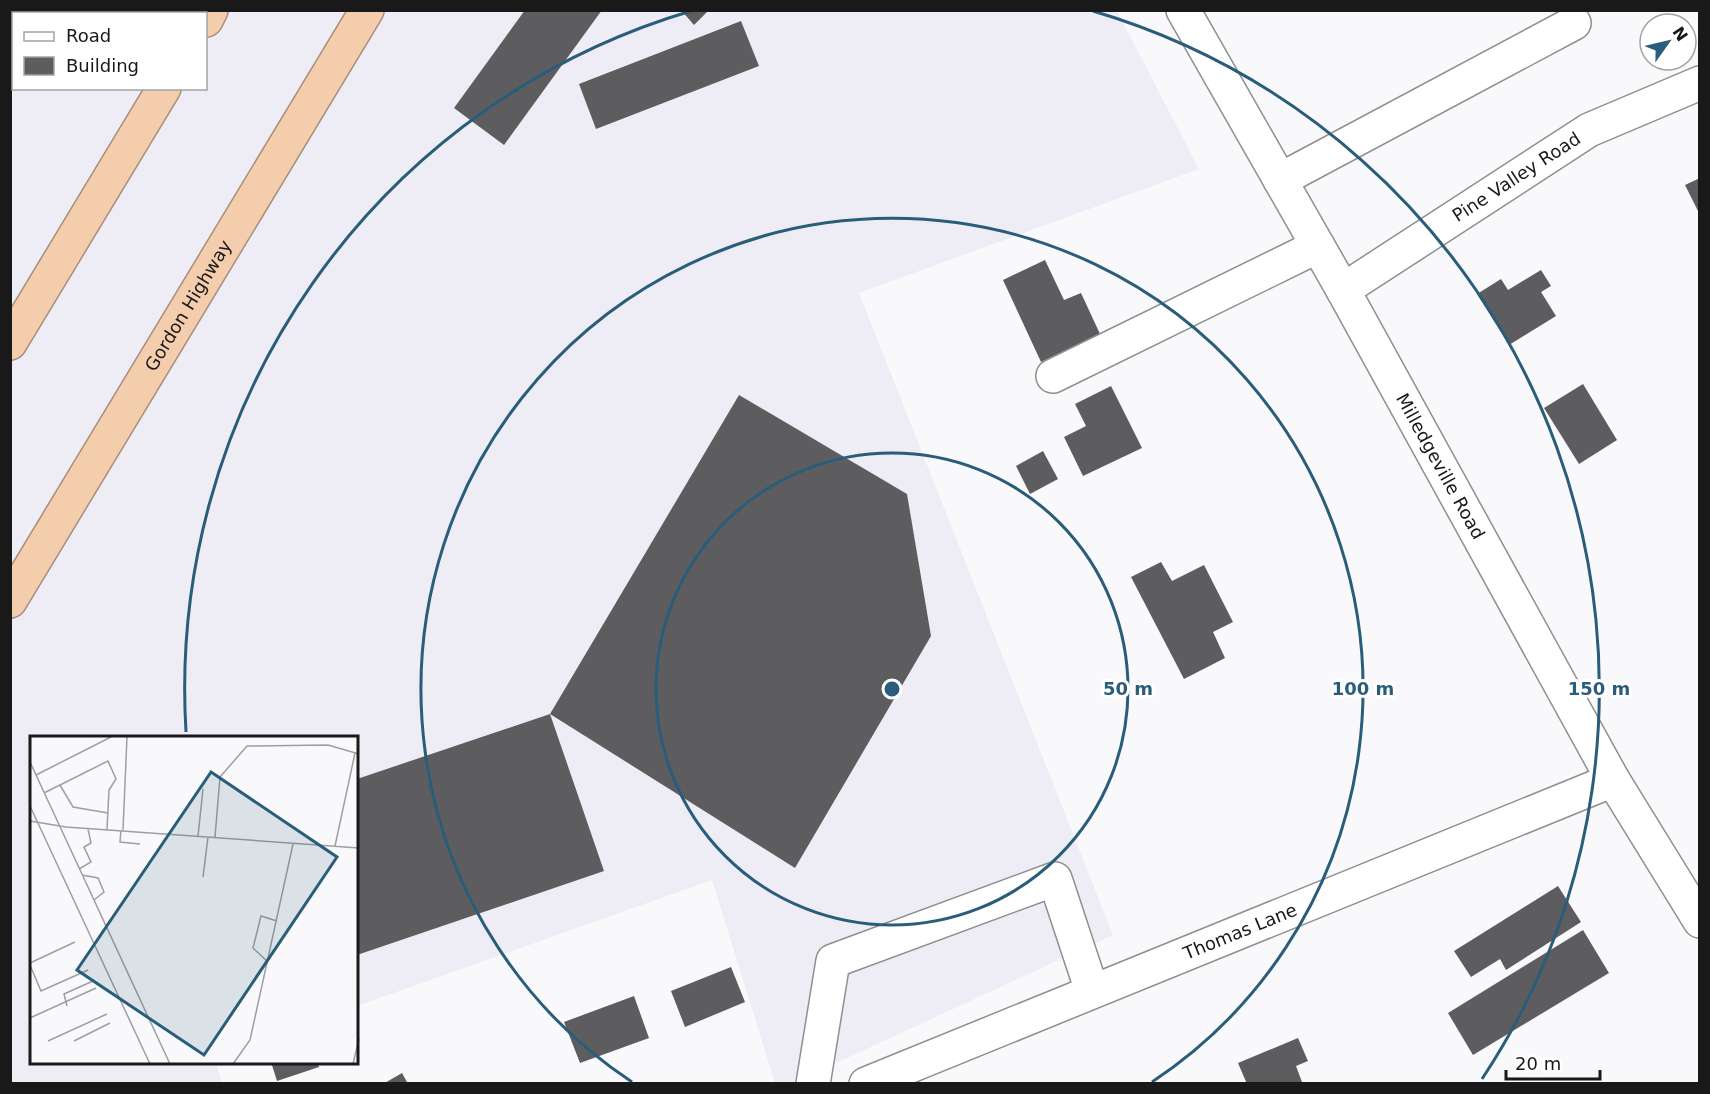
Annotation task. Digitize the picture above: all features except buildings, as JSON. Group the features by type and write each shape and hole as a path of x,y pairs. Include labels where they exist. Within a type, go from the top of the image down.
{"highway":[{"name":"Gordon Highway","path":"10,601 367,10"},
{"path":"10,343 163,90"}],"street":[{"name":"Milledgeville Road","path":"1182,10 1343,290 1612,780 1700,921"},
{"path":"1280,180 1574,23"},
{"name":"Pine Valley Road","path":"1343,290 1589,130 1700,83"},
{"path":"1053,376 1318,246"},
{"name":"Thomas Lane","path":"866,1083 1612,780"},
{"path":"813,1083 833,961 1055,879 1092,992"}],"shaded area":[{"path":"10,11 1117,11 1199,169 859,293 1113,935 793,1083 775,1083 712,880 358,1006 358,736 30,736 30,1064 216,1064 222,1083 11,1083"}]}
